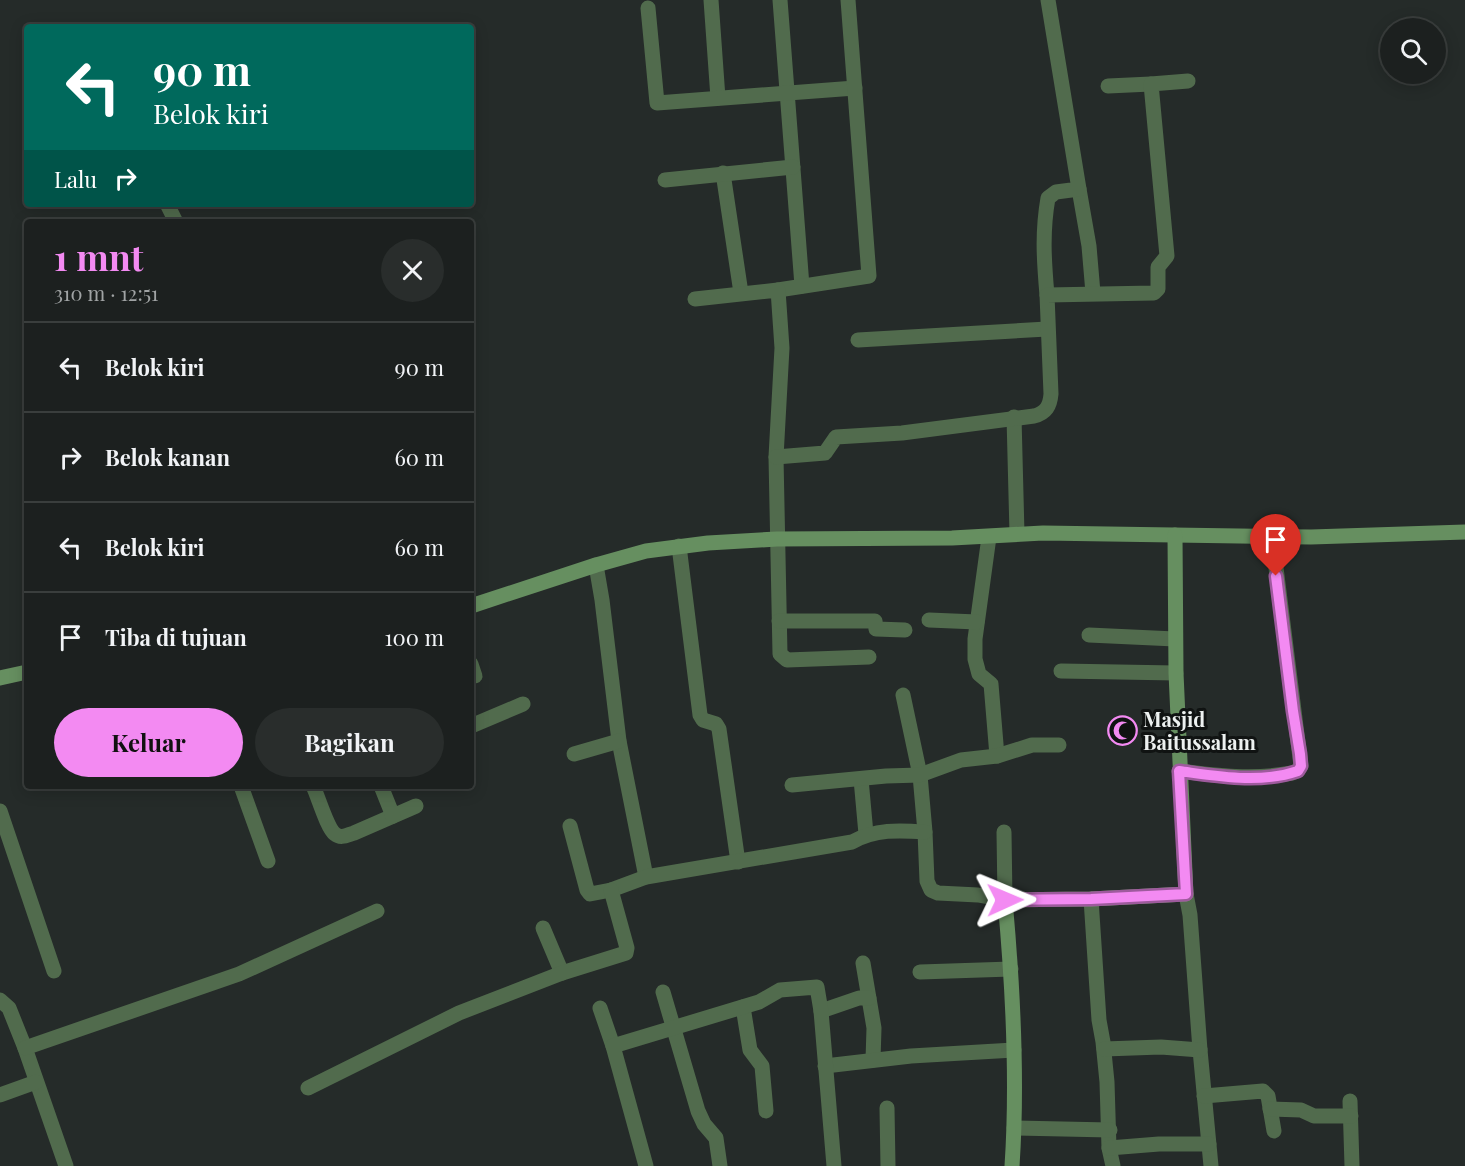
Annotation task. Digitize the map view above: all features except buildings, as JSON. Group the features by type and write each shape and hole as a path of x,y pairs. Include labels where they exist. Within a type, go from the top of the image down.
{"street":[{"path":"711,0 718,98"},
{"path":"780,0 802,286"},
{"path":"695,299 778,290 869,276 848,0"},
{"path":"1048,0 1089,246 1093,293"},
{"path":"648,8 657,103 855,88"},
{"path":"1108,86 1188,81"},
{"path":"1047,294 1154,293 1158,289 1158,267 1167,256 1151,84"},
{"path":"665,180 793,167"},
{"path":"723,173 741,293"},
{"path":"776,457 825,453 836,437 902,433 1040,414 1047,408 1050,402 1047,294 1043,246 1044,218 1048,198 1056,192 1079,189"},
{"path":"778,290 782,348 776,457 780,654 787,660 868,657"},
{"path":"858,340 1047,329"},
{"path":"1014,417 1017,534"},
{"path":"474,605 596,565 646,551 679,546 777,539 989,537 1017,534 1366,537 1465,532"},
{"path":"1175,535 1179,771 1186,894 1190,915 1211,1166"},
{"path":"1179,771 1257,778 1292,773 1300,769 1272,536"},
{"path":"989,537 977,622 975,660 979,674 991,684 997,756"},
{"path":"679,546 700,715 703,720 716,724 719,729 738,862"},
{"path":"596,565 619,741 646,878"},
{"path":"929,620 977,622"},
{"path":"779,621 875,621 876,629 905,630"},
{"path":"1089,635 1175,639"},
{"path":"1061,671 1176,673"},
{"path":"0,678 24,673"},
{"path":"903,696 920,775 927,880 931,890 938,893 978,895 1005,900 1091,899 1186,894"},
{"path":"474,725 523,704"},
{"path":"574,754 619,741"},
{"path":"792,785 920,775 961,760 997,756 1032,745 1059,745"},
{"path":"861,779 867,834"},
{"path":"242,789 268,861"},
{"path":"314,789 332,830 338,836 344,837 416,806"},
{"path":"382,789 393,816"},
{"path":"0,811 54,971"},
{"path":"570,826 588,893 592,894 646,878 852,842 867,834 901,830 925,832"},
{"path":"1005,832 1005,900 1011,969 1014,1050 1012,1166"},
{"path":"308,1088 459,1012 562,973 626,953 611,890"},
{"path":"1091,899 1099,1020 1104,1049 1110,1130 1109,1148 1113,1166"},
{"path":"26,1047 239,974 377,911"},
{"path":"543,928 562,973"},
{"path":"863,963 874,1028 873,1060"},
{"path":"920,972 1011,969"},
{"path":"613,1046 759,1002 780,990 817,987 834,1166"},
{"path":"663,992 698,1111 704,1124 716,1138 720,1166"},
{"path":"820,1011 859,998 869,998"},
{"path":"0,1000 9,1008 26,1047 66,1166"},
{"path":"743,1007 750,1050 762,1066 766,1111"},
{"path":"600,1008 613,1046 646,1166"},
{"path":"1104,1049 1161,1047 1200,1050"},
{"path":"825,1066 911,1056 1014,1050"},
{"path":"0,1095 36,1082"},
{"path":"1204,1096 1261,1091 1268,1096 1274,1131"},
{"path":"887,1108 888,1166"},
{"path":"1270,1108 1301,1110 1314,1116 1350,1108 1352,1166"},
{"path":"1014,1128 1110,1130"},
{"path":"1109,1148 1209,1144"}],"place":[{"name":"Masjid Baitussalam","path":"1122,731"}],"route":[{"path":"1005,900 1091,899 1186,894 1179,771 1257,778 1292,773 1300,769 1300,754 1276,576"}]}
